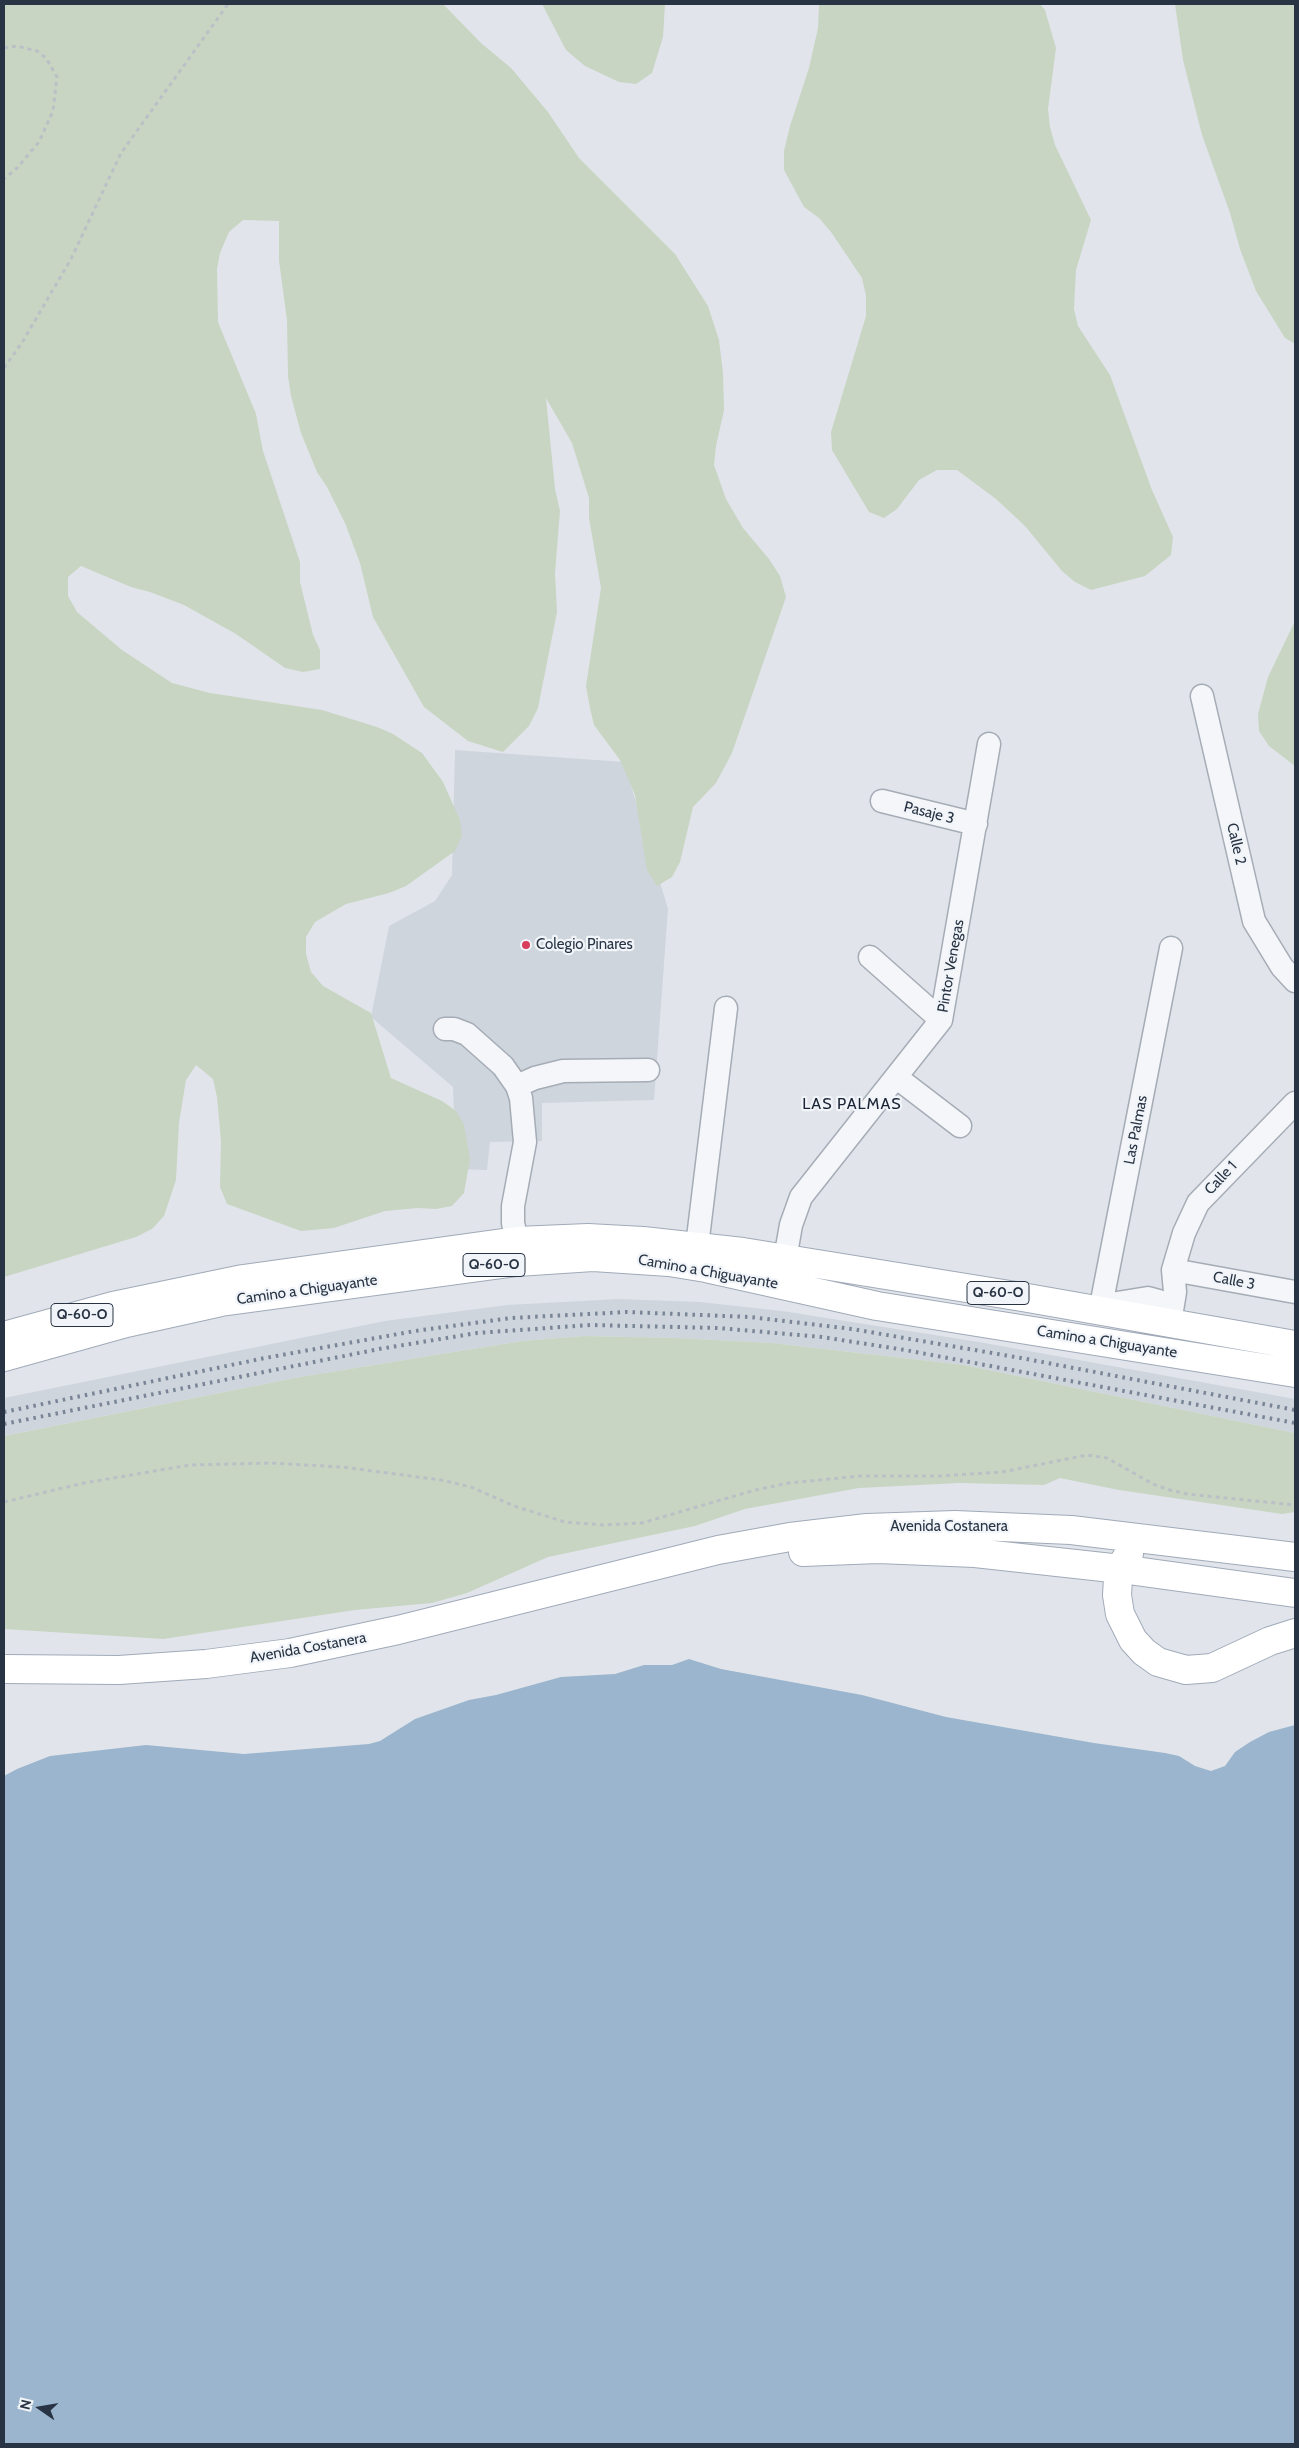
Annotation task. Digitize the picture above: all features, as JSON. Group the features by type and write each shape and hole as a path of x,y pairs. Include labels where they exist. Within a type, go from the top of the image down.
{"main road":[{"name":"Camino a Chiguayante","path":"4,1336 113,1306 201,1286 516,1241 588,1238 697,1246 785,1259 1100,1311 1171,1319 1295,1345"},
{"name":"Camino a Chiguayante","path":"4,1357 126,1323 221,1302 517,1262 593,1257 650,1260 706,1268 877,1306 1295,1373"},
{"path":"1128,1346 1153,1336 1171,1319"},
{"name":"Avenida Costanera","path":"4,1669 119,1670 206,1664 290,1653 398,1630 734,1546 866,1528 1011,1526 1147,1538 1295,1557"},
{"path":"1147,1538 1130,1553 1121,1569 1117,1595 1122,1621 1129,1635 1138,1646 1164,1665 1186,1670 1212,1668 1270,1641 1295,1633"},
{"name":"Avenida Costanera","path":"606,1578 728,1558 798,1552 878,1549 975,1553 1121,1569 1295,1592"}],"street":[{"name":"Calle 2","path":"1202,696 1254,921 1282,968 1295,980"},
{"name":"Pintor Venegas","path":"785,1259 791,1225 801,1197 941,1020 989,744"},
{"name":"Pasaje 3","path":"882,801 976,824"},
{"name":"Las Palmas","path":"1100,1311 1171,948"},
{"path":"870,957 941,1020"},
{"path":"697,1246 726,1008"},
{"path":"446,1029 454,1029 468,1034 503,1066 517,1086 523,1109 525,1142 514,1206 513,1223 516,1241"},
{"path":"517,1086 535,1078 563,1071 648,1070"},
{"path":"896,1077 960,1126"},
{"name":"Calle 1","path":"1171,1319 1175,1292 1173,1270 1184,1234 1198,1203 1295,1103"},
{"name":"Calle 1","path":"1154,1299 1163,1282 1173,1270"},
{"name":"Calle 3","path":"1173,1270 1295,1292"},
{"path":"1100,1311 1135,1298 1154,1299 1164,1304 1171,1319"}],"path":[{"path":"4,368 23,341 71,259 121,153 228,4"},
{"path":"4,48 17,46 37,51 46,58 57,77 53,111 39,142 23,162 4,179"},
{"path":"4,1502 84,1483 190,1465 270,1463 342,1467 441,1480 470,1487 514,1506 566,1522 604,1525 642,1523 736,1495 789,1483 860,1476 940,1476 1002,1472 1087,1455 1107,1458 1154,1484 1170,1490 1187,1494 1295,1505"}],"shaded area":[{"name":"Colegio Pinares","path":"455,750 624,762 668,909 654,1100 542,1103 542,1141 490,1142 487,1170 456,1169 453,1087 371,1017 389,926 435,901 452,875"},
{"path":"618,1299 700,1302 782,1311 979,1342 1295,1399 1295,1433 964,1365 772,1343 584,1336 522,1341 300,1377 4,1436 4,1398 385,1321 507,1305"}],"green space":[{"path":"4,4 443,4 481,43 511,68 548,112 579,158 675,254 708,306 719,340 723,373 724,410 714,465 726,499 743,528 769,559 780,576 786,597 732,753 716,783 693,807 680,862 672,877 657,886 647,870 635,795 620,760 594,725 590,708 586,686 601,588 589,518 589,498 572,443 546,398 555,489 560,511 555,573 557,612 538,708 529,726 503,752 468,741 424,707 373,617 360,563 345,523 327,487 317,472 301,433 291,396 288,376 287,320 279,261 279,221 243,220 229,232 220,253 217,269 218,322 256,414 263,451 300,562 300,582 313,635 320,650 320,669 303,672 285,668 236,634 184,605 131,587 81,566 68,577 68,596 77,612 122,650 172,683 210,693 322,710 377,727 393,734 422,753 443,782 460,820 462,836 455,851 406,886 389,893 346,904 315,922 306,937 306,954 311,972 323,986 371,1013 391,1078 442,1101 456,1111 464,1125 470,1159 464,1193 452,1206 436,1209 418,1208 385,1211 334,1228 301,1231 227,1204 220,1187 221,1141 217,1097 213,1079 196,1065 186,1080 179,1123 176,1180 164,1216 152,1229 136,1237 4,1277"},
{"path":"542,4 665,4 663,37 652,73 636,84 619,82 585,66 566,50"},
{"path":"819,4 1040,4 1045,10 1056,48 1048,109 1050,127 1055,145 1091,220 1076,270 1074,309 1078,326 1110,375 1152,490 1173,537 1171,555 1145,576 1091,590 1075,582 1062,571 1025,526 996,499 957,470 937,470 919,480 897,509 884,518 869,512 832,450 831,432 866,316 866,296 862,278 831,232 819,218 804,207 784,170 784,151 809,68 818,28"},
{"path":"1175,4 1295,4 1295,344 1285,338 1256,291 1240,249 1230,213 1202,135 1183,60"},
{"path":"1295,621 1295,766 1269,746 1259,731 1258,714 1268,677"},
{"path":"584,1336 772,1343 964,1365 1295,1433 1295,1512 1282,1514 1119,1490 1060,1478 1044,1485 959,1483 859,1488 745,1509 695,1526 548,1557 467,1593 432,1603 355,1610 163,1639 4,1629 4,1436 300,1377 522,1341"}],"water":[{"path":"689,1659 721,1669 862,1695 946,1717 1179,1756 1195,1766 1211,1771 1225,1766 1235,1752 1250,1742 1269,1732 1295,1725 1295,2444 4,2444 4,1776 50,1756 146,1745 244,1754 369,1744 380,1741 415,1719 469,1700 496,1695 561,1677 615,1674 644,1665 672,1665"}],"railway":[{"path":"4,1412 265,1358 415,1331 511,1318 627,1312 750,1317 852,1329 1021,1358 1295,1410"},
{"path":"4,1424 379,1349 477,1333 590,1325 718,1328 822,1337 905,1350 1295,1423"}],"place":[{"name":"Colegio Pinares","path":"526,945"}],"district":[{"name":"LAS PALMAS","path":"852,1104"}]}
